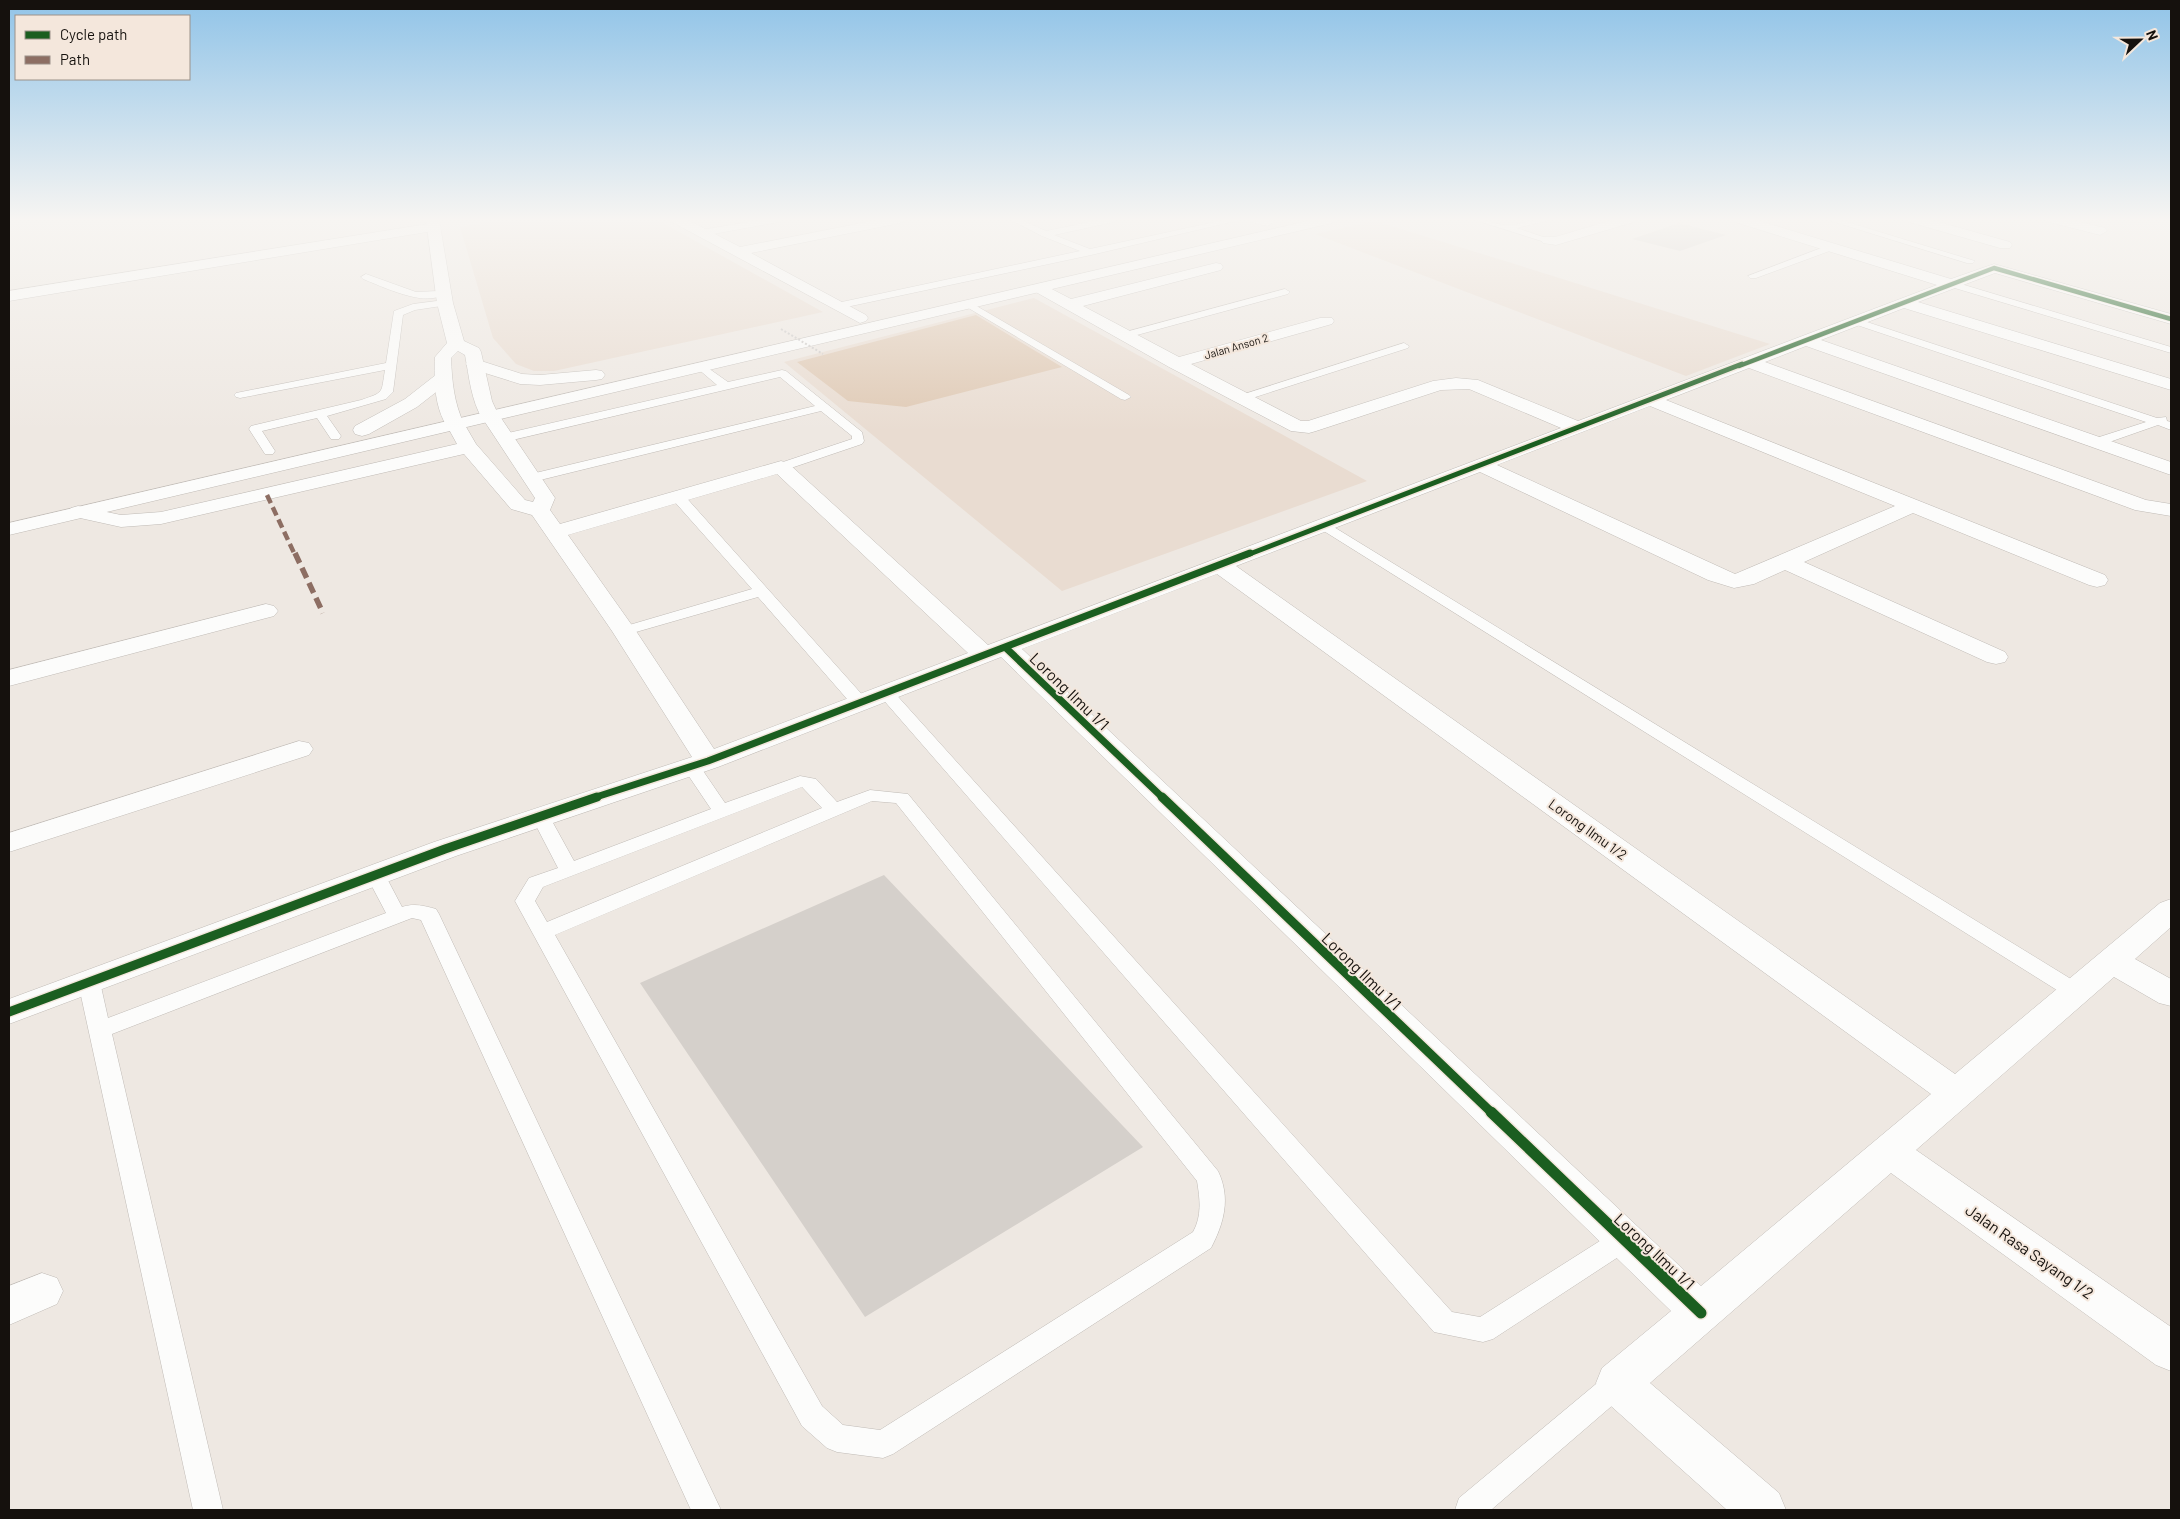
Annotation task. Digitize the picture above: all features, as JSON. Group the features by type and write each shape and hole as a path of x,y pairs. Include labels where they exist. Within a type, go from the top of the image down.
{"main road":[{"path":"9,296 45,290"},
{"path":"444,290 456,344"},
{"path":"807,290 860,318"},
{"path":"486,409 507,396 860,318 972,290"},
{"path":"890,310 1008,290"},
{"path":"9,529 451,417 701,366 1031,290"},
{"path":"1043,290 1292,425 1309,427 1439,385 1456,383 1472,384 1578,428"},
{"path":"1071,304 1126,290"},
{"path":"9,1012 540,816 699,764 996,652 1936,290"},
{"path":"2070,290 2171,319"},
{"path":"1904,303 2171,385"},
{"name":"Jalan Anson 2","path":"1176,363 1326,321"},
{"path":"1806,340 2094,444 2171,469"},
{"path":"456,344 473,352 486,409 545,498 539,510"},
{"path":"456,344 443,357 443,378 451,417 468,447 518,505 539,510 556,532 624,632 699,764"},
{"path":"1749,362 2142,506 2171,510"},
{"path":"475,364 520,379 540,380 596,375"},
{"path":"362,430 411,403 443,378"},
{"path":"1650,400 2098,580"},
{"path":"9,511 362,430 451,417"},
{"path":"78,512 121,521 161,518 468,447"},
{"path":"1481,465 1723,578 1734,580 1746,579 1913,506"},
{"path":"556,532 782,468"},
{"name":"Lorong Ilmu 1/1","path":"782,468 996,652 1701,1313"},
{"path":"1786,562 1996,657"},
{"name":"Lorong Ilmu 1/2","path":"1219,565 1957,1094"},
{"path":"9,678 266,611"},
{"path":"9,843 299,749"},
{"path":"1762,1510 1618,1383 2171,910"},
{"path":"2112,961 2171,994"},
{"name":"Jalan Rasa Sayang 1/2","path":"1889,1151 2171,1351"}],"lane":[{"path":"402,290 416,295 445,298"},
{"path":"837,306 913,290"},
{"path":"1971,290 2171,350"},
{"path":"1126,335 1285,292"},
{"path":"269,451 256,429 365,403 382,397 387,392 398,313 445,298"},
{"path":"968,304 1126,397"},
{"path":"1855,321 2171,426"},
{"path":"1242,398 1404,346"},
{"path":"240,395 391,365"},
{"path":"701,366 726,386"},
{"path":"504,438 782,373 858,435 858,441 782,468"},
{"path":"532,478 823,408"},
{"path":"320,414 335,436"},
{"path":"2094,444 2171,417"},
{"path":"678,498 860,703"},
{"path":"1324,525 2076,992"},
{"path":"624,632 762,591"},
{"path":"886,693 1444,1323 1483,1330 1623,1240"},
{"path":"699,764 721,811"},
{"path":"543,932 870,795 902,798 1209,1178 1214,1202 1212,1223 1202,1240 883,1444 837,1438 812,1416 525,901 536,883 800,781 810,783 834,810"},
{"path":"540,816 569,871"},
{"path":"376,875 397,916"},
{"path":"100,1030 411,911 429,914 706,1510"},
{"path":"89,982 208,1510"},
{"path":"1470,1509 1618,1383"}],"path":[{"path":"781,329 823,354"}],"shaded area":[{"path":"479,290 783,290 823,312 554,371 534,371 516,364 493,338"},
{"path":"1461,290 1597,290 1770,344 1686,376"},
{"path":"1034,298 1367,481 1062,591 784,362"},
{"path":"976,315 1062,367 906,407 848,401 797,362"}],"building":[{"path":"884,875 1143,1147 865,1317 640,983"}],"marked path":[{"path":"267,495 323,613"}],"cycle path":[{"path":"9,1012 445,849 708,761 1937,290"},
{"path":"2070,290 2171,319"},
{"path":"1006,648 1701,1313"}]}
